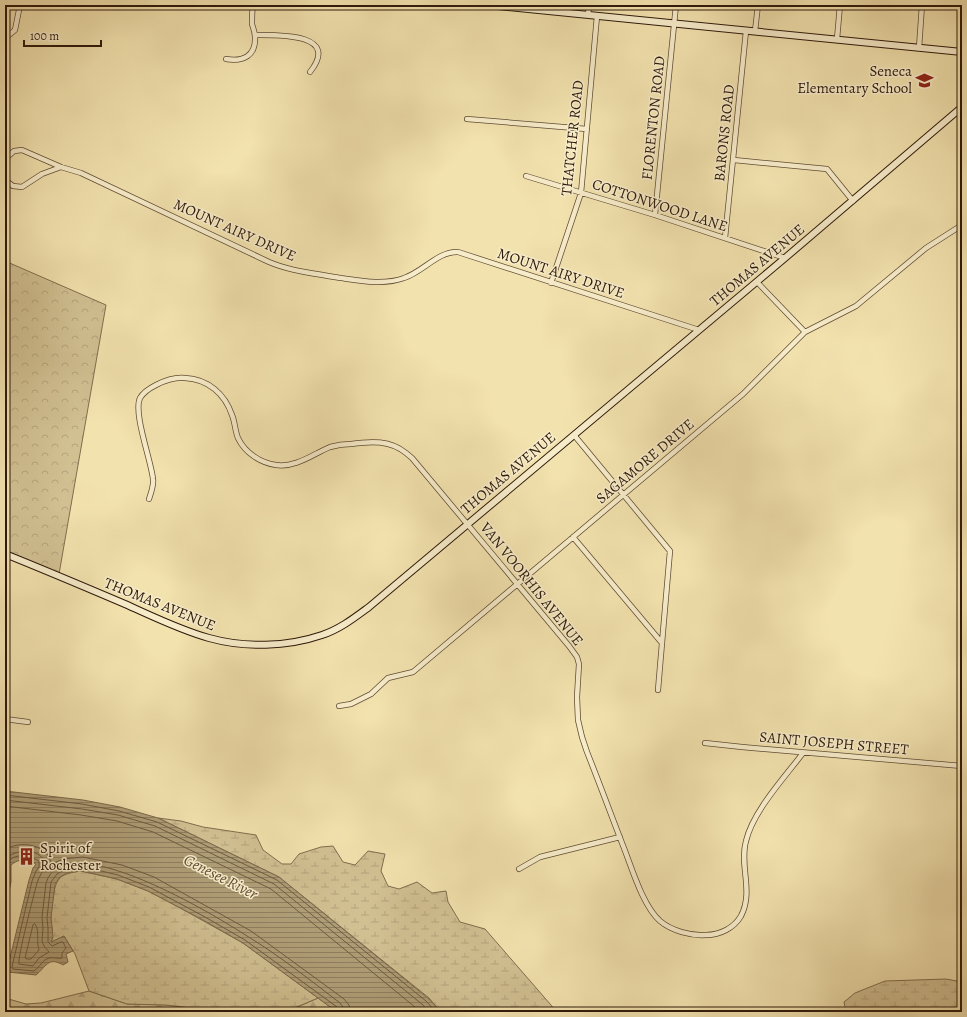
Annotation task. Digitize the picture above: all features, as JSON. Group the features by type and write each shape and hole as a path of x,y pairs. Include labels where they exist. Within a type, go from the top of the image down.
{"main road":[{"path":"488,5 962,52"},
{"name":"THOMAS AVENUE","path":"5,554 167,623 208,638 239,644 283,643 322,635 352,620 757,282 962,107"}],"street":[{"path":"5,35 9,35 15,30 20,5"},
{"path":"226,59 237,61 241,60 248,56 254,48 255,35 252,19 253,5"},
{"path":"588,15 589,5"},
{"name":"FLORENTON ROAD","path":"655,216 676,5"},
{"path":"756,31 758,5"},
{"path":"837,40 840,5"},
{"path":"919,48 922,5"},
{"name":"THATCHER ROAD","path":"551,283 581,193 597,16"},
{"name":"BARONS ROAD","path":"725,238 746,30"},
{"path":"255,35 281,35 307,40 314,43 318,48 318,56 316,64 310,72"},
{"path":"467,119 587,129"},
{"name":"MOUNT AIRY DRIVE","path":"5,159 14,151 22,150 61,168 72,169 269,262 299,272 363,282 393,281 404,279 415,274 443,254 448,252 458,252 699,330"},
{"path":"734,160 827,169 853,201"},
{"path":"5,180 13,186 22,186 42,174 61,168"},
{"name":"COTTONWOOD LANE","path":"526,176 785,258"},
{"name":"SAGAMORE DRIVE","path":"339,706 351,704 371,694 388,678 413,672 743,394 805,332 856,306 926,248 962,225"},
{"path":"757,282 805,332"},
{"name":"VAN VOORHIS AVENUE","path":"149,499 154,480 140,417 139,403 144,394 154,386 169,380 184,378 199,380 206,383 219,393 230,408 239,440 244,447 258,459 268,463 287,465 337,445 372,442 389,444 402,450 412,458 577,657 579,664 577,697 578,720 582,737 643,896 648,906 660,921 679,931 700,935 718,933 727,930 734,925 740,917 747,897 744,851 749,831 763,806 803,753"},
{"path":"574,435 670,552 658,690"},
{"path":"573,537 662,643"},
{"path":"5,719 28,722"},
{"name":"SAINT JOSEPH STREET","path":"705,742 803,753 962,766"},
{"path":"520,869 540,858 620,837"}],"green space":[{"path":"5,261 106,305 59,574 5,551"},
{"path":"158,818 256,835 263,850 282,864 291,864 299,854 321,847 333,846 343,862 355,865 368,851 385,854 381,871 388,886 399,889 417,882 432,893 446,891 448,902 460,922 485,929 557,1012 441,1012 429,998 279,877"},
{"path":"81,871 117,879 148,891 173,904 243,943 318,998 285,1012 213,1012 166,1005 127,1004 89,991 75,954 64,936 51,943 51,910 56,885 60,878 64,875"},
{"path":"946,979 962,982 962,1012 846,1012 844,1002 855,993 885,981"},
{"path":"89,991 127,1004 166,1005 213,1012 5,1012 5,998 26,1004 41,1003"},
{"path":"318,998 337,1012 286,1012"}],"water":[{"name":"Genesee River","path":"5,791 83,800 120,807 158,818 279,877 429,999 441,1012 337,1012 243,943 203,920 148,891 117,879 81,871 67,873 60,877 55,884 51,918 53,937 51,942 64,936 73,951 66,954 68,962 63,965 51,962 36,975 8,972 7,970 29,880 36,864 29,861 20,860 11,865 11,882 5,910"}],"place":[{"name":"Seneca Elementary School","path":"925,80"},
{"name":"Spirit of Rochester","path":"27,857"}]}
